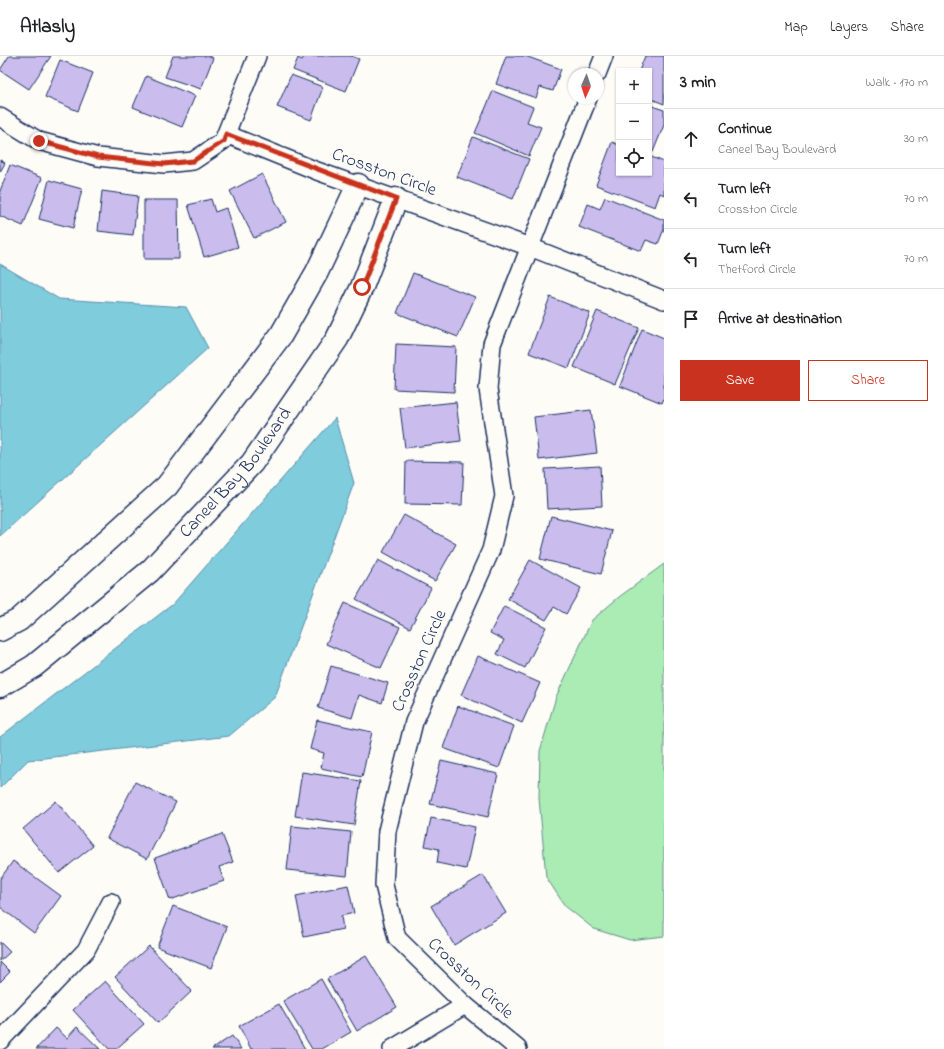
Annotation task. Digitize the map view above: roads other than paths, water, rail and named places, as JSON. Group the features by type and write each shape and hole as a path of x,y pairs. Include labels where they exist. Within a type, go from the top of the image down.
{"street":[{"path":"0,117 39,141 98,157 164,164 193,161 224,141 257,56"},
{"path":"599,68 604,56"},
{"path":"530,247 586,104"},
{"name":"Crosston Circle","path":"226,134 358,185 530,247 664,300"},
{"path":"0,630 19,620 167,486 281,335 316,272 358,185"},
{"name":"Caneel Bay Boulevard","path":"0,686 34,666 150,571 252,463 338,339 362,287 396,199"},
{"name":"Crosston Circle","path":"518,1049 464,1005 397,938 384,885 387,830 414,722 490,550 504,496 488,389 492,344 530,247"},
{"path":"0,1041 86,950 111,902"},
{"path":"392,1049 464,1005"}],"water":[{"path":"0,264 59,299 186,307 208,348 0,536"},
{"path":"335,418 354,483 275,697 229,736 28,760 0,788 0,737 173,604"}]}
